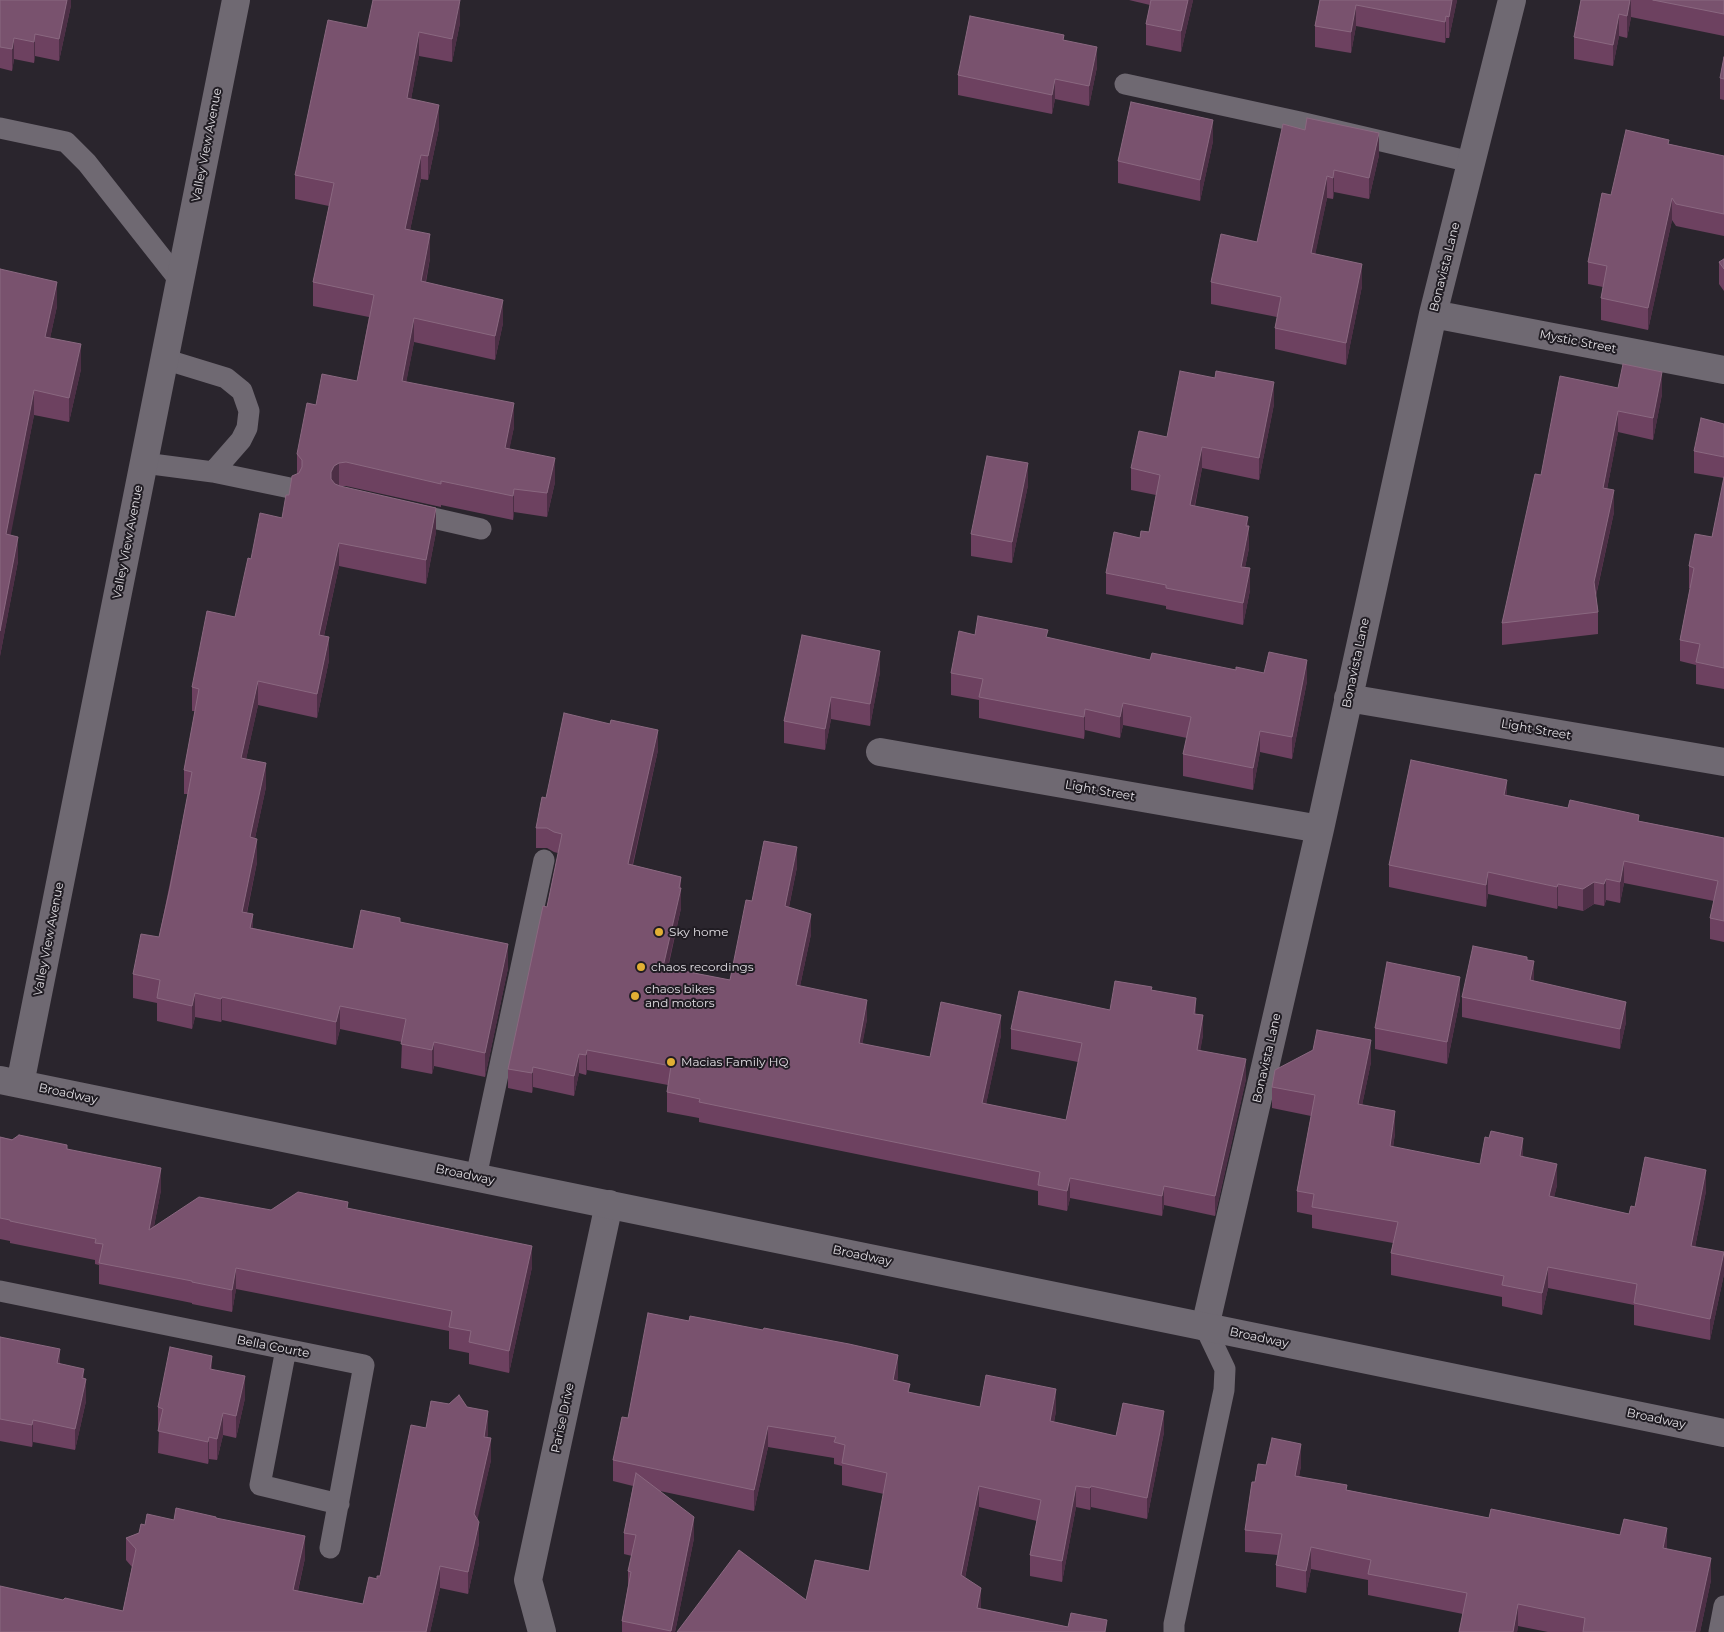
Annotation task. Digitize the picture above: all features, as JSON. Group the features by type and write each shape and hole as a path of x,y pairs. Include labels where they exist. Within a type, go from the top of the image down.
{"street":[{"name":"Valley View Avenue","path":"10,1082 144,463 236,0"},
{"name":"Bonavista Lane","path":"1205,1326 1320,829 1433,314 1512,0"},
{"name":"Mystic Street","path":"1433,314 1724,370"},
{"name":"Light Street","path":"1348,698 1724,762"},
{"name":"Light Street","path":"880,752 1320,829"},
{"name":"Broadway","path":"10,1082 1724,1433"},
{"name":"Parise Drive","path":"542,1632 528,1580 609,1204"}],"lane":[{"path":"1125,84 1471,162"},
{"path":"0,128 66,142 87,163 180,282"},
{"path":"164,359 226,378 242,391 249,411 247,428 241,440 212,472"},
{"path":"144,463 212,472 290,488"},
{"path":"389,508 481,528"},
{"path":"476,1177 544,860"},
{"name":"Bella Courte","path":"0,1291 364,1365 330,1548"},
{"path":"1174,1632 1174,1624 1224,1390 1225,1369 1205,1326"},
{"path":"286,1349 260,1485 339,1504"},
{"path":"1719,1632 1724,1606"}],"building":[{"path":"0,0 67,0 59,39 35,34 34,42 14,38 12,49 0,47"},
{"path":"373,0 460,0 452,39 419,32 407,98 439,105 428,156 421,155 405,229 430,234 421,281 503,300 495,336 414,318 402,381 514,403 505,448 555,458 547,493 514,489 513,496 441,481 441,484 346,462 334,466 331,472 331,479 335,484 436,508 426,560 339,543 319,635 329,637 317,694 258,681 241,758 266,763 250,837 257,839 242,912 253,914 250,928 353,949 361,910 400,918 400,922 508,944 485,1053 434,1042 432,1050 401,1044 406,1019 340,1006 336,1022 222,997 221,999 195,993 192,1006 157,998 160,980 133,974 141,934 159,937 170,888 192,772 184,770 199,689 192,687 207,611 235,617 248,558 251,559 260,513 282,518 292,476 299,473 302,467 302,460 297,454 307,403 316,405 322,374 357,381 374,295 313,282 334,183 295,175 328,20 367,28"},
{"path":"1151,0 1188,0 1181,31 1146,24"},
{"path":"1320,0 1452,0 1449,17 1446,16 1445,22 1356,5 1351,32 1315,26"},
{"path":"1581,0 1630,0 1627,16 1619,14 1613,45 1574,37"},
{"path":"1653,0 1724,0 1724,14"},
{"path":"970,16 1064,35 1063,40 1097,47 1089,86 1055,79 1052,95 958,75"},
{"path":"1724,57 1724,79 1720,78"},
{"path":"1131,102 1213,120 1200,180 1118,161"},
{"path":"1307,118 1379,133 1369,178 1334,170 1333,178 1327,176 1311,253 1362,264 1346,343 1275,328 1281,297 1211,282 1221,234 1257,242 1283,124 1305,130"},
{"path":"1626,130 1669,140 1668,144 1724,156 1724,214 1676,204 1672,198 1648,308 1601,298 1607,266 1588,262 1602,193 1611,195"},
{"path":"1724,259 1724,269 1719,262"},
{"path":"0,269 57,282 45,337 81,344 69,398 34,390 6,534 18,537 0,631"},
{"path":"1623,364 1662,372 1653,418 1618,411 1603,488 1614,490 1594,582 1598,612 1502,623 1535,474 1541,475 1560,376 1618,388"},
{"path":"1180,371 1215,378 1216,371 1274,382 1259,458 1202,447 1190,505 1248,517 1246,526 1249,526 1241,567 1250,568 1243,603 1166,588 1166,585 1106,573 1114,532 1140,538 1141,531 1149,532 1160,475 1131,468 1139,431 1167,437"},
{"path":"1701,418 1724,424 1724,457 1694,451"},
{"path":"987,456 1028,463 1012,542 971,534"},
{"path":"1724,477 1724,668 1696,662 1700,644 1680,640 1694,568 1689,566 1695,534 1712,537"},
{"path":"978,616 1048,630 1046,637 1150,660 1152,653 1236,670 1236,667 1264,673 1269,652 1307,660 1292,737 1260,731 1253,768 1183,754 1191,717 1123,703 1120,717 1085,709 1084,717 979,697 983,679 951,673 959,631 975,635"},
{"path":"802,635 880,651 870,704 831,697 825,729 784,721"},
{"path":"564,713 610,724 611,720 658,730 628,864 681,877 679,888 681,888 663,967 730,980 746,900 752,901 764,841 797,847 785,906 811,914 796,985 867,1000 859,1043 930,1057 941,1002 1001,1015 982,1103 1066,1120 1082,1043 1011,1029 1019,991 1110,1010 1115,981 1152,987 1151,990 1196,998 1194,1014 1203,1015 1197,1050 1246,1059 1215,1196 1164,1186 1162,1196 1070,1178 1067,1191 1038,1185 1040,1172 699,1102 700,1099 667,1092 671,1066 587,1050 586,1055 579,1054 574,1076 533,1067 532,1073 508,1069 543,906 547,907 562,834 547,828 536,828 542,797 546,798"},
{"path":"1411,760 1507,780 1504,795 1568,808 1570,800 1639,815 1638,821 1724,838 1724,921 1710,918 1718,881 1624,861 1620,882 1606,879 1604,884 1594,882 1583,889 1558,884 1557,887 1488,872 1486,885 1389,865"},
{"path":"1473,946 1527,957 1527,960 1534,961 1530,980 1626,1002 1620,1029 1462,997"},
{"path":"1387,962 1460,977 1447,1042 1375,1028"},
{"path":"1317,1030 1371,1040 1358,1104 1395,1111 1390,1146 1480,1164 1485,1137 1489,1138 1491,1131 1523,1138 1520,1156 1557,1164 1549,1196 1629,1214 1631,1206 1635,1207 1645,1157 1706,1170 1691,1246 1724,1252 1710,1319 1634,1303 1637,1284 1548,1267 1542,1293 1502,1285 1504,1276 1391,1253 1398,1222 1312,1207 1314,1194 1297,1191 1315,1095 1272,1087 1275,1070 1313,1050"},
{"path":"19,1135 67,1145 67,1149 161,1168 149,1230 199,1197 271,1210 298,1192 348,1202 347,1208 532,1246 509,1351 469,1342 471,1331 449,1327 452,1311 236,1268 232,1290 99,1263 103,1244 95,1243 96,1239 0,1218 0,1137 12,1140"},
{"path":"648,1313 689,1321 690,1316 763,1330 764,1328 898,1355 893,1380 910,1384 908,1392 980,1407 986,1375 1056,1389 1050,1421 1116,1436 1123,1403 1164,1411 1147,1498 1091,1486 1090,1488 1076,1486 1062,1561 1030,1555 1041,1500 979,1486 961,1575 981,1588 977,1608 1068,1627 1071,1613 1107,1620 1105,1632 677,1632 739,1550 806,1600 815,1560 869,1571 887,1473 842,1463 845,1445 834,1442 836,1437 768,1426 754,1490 613,1460 622,1417 628,1418"},
{"path":"0,1337 60,1349 57,1363 84,1369 82,1378 86,1379 75,1429 33,1420 32,1425 0,1419"},
{"path":"170,1347 212,1356 210,1369 245,1376 236,1416 223,1413 217,1439 209,1437 208,1442 158,1431 163,1409 158,1407"},
{"path":"459,1395 467,1407 488,1411 484,1437 491,1438 474,1514 479,1522 468,1572 440,1566 426,1632 0,1632 0,1586 123,1611 136,1549 126,1538 139,1533 141,1524 145,1525 147,1514 174,1520 176,1508 305,1536 293,1590 363,1604 369,1577 377,1579 377,1576 380,1576 411,1425 426,1428 431,1401 449,1404"},
{"path":"1272,1438 1301,1444 1295,1476 1347,1485 1346,1490 1489,1518 1491,1509 1620,1535 1624,1519 1667,1528 1663,1548 1711,1558 1695,1632 1583,1632 1585,1618 1518,1604 1513,1632 1459,1632 1467,1593 1368,1574 1371,1560 1311,1547 1306,1571 1276,1565 1282,1534 1245,1530 1252,1482 1255,1482 1258,1464 1266,1465"},
{"path":"636,1473 694,1517 671,1631 622,1621 631,1572 628,1571 636,1535 624,1533"}],"place":[{"name":"Sky home","path":"659,932"},
{"name":"chaos recordings","path":"641,967"},
{"name":"chaos bikes and motors","path":"635,996"},
{"name":"Macias Family HQ","path":"671,1062"}]}
